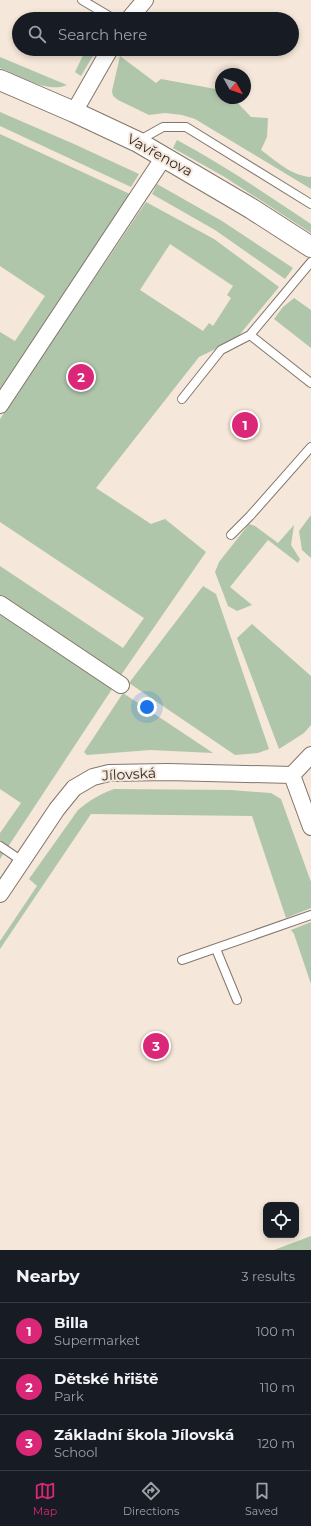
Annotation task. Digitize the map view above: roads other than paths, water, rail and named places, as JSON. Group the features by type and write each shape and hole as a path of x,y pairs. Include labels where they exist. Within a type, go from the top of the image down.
{"street":[{"path":"135,12 145,0"},
{"path":"74,112 106,56"},
{"name":"Vavřenova","path":"0,80 138,142 252,208 311,247"},
{"path":"0,406 164,157"},
{"path":"0,604 121,685"},
{"path":"311,755 292,775 311,827"},
{"name":"Jílovská","path":"0,894 74,788 93,777 109,773 168,772 292,775"}],"lane":[{"path":"82,0 102,12"},
{"path":"138,142 163,127 186,127 311,204"},
{"path":"182,399 221,350 250,335 311,262"},
{"path":"250,335 311,383"},
{"path":"231,535 250,516 311,447"},
{"path":"0,846 22,861"},
{"path":"182,960 311,915"},
{"path":"216,949 237,1000"}],"place":[{"name":"Dětské hřiště","path":"81,377"},
{"name":"Billa","path":"245,425"},
{"name":"Základní škola Jílovská","path":"156,1046"}]}
